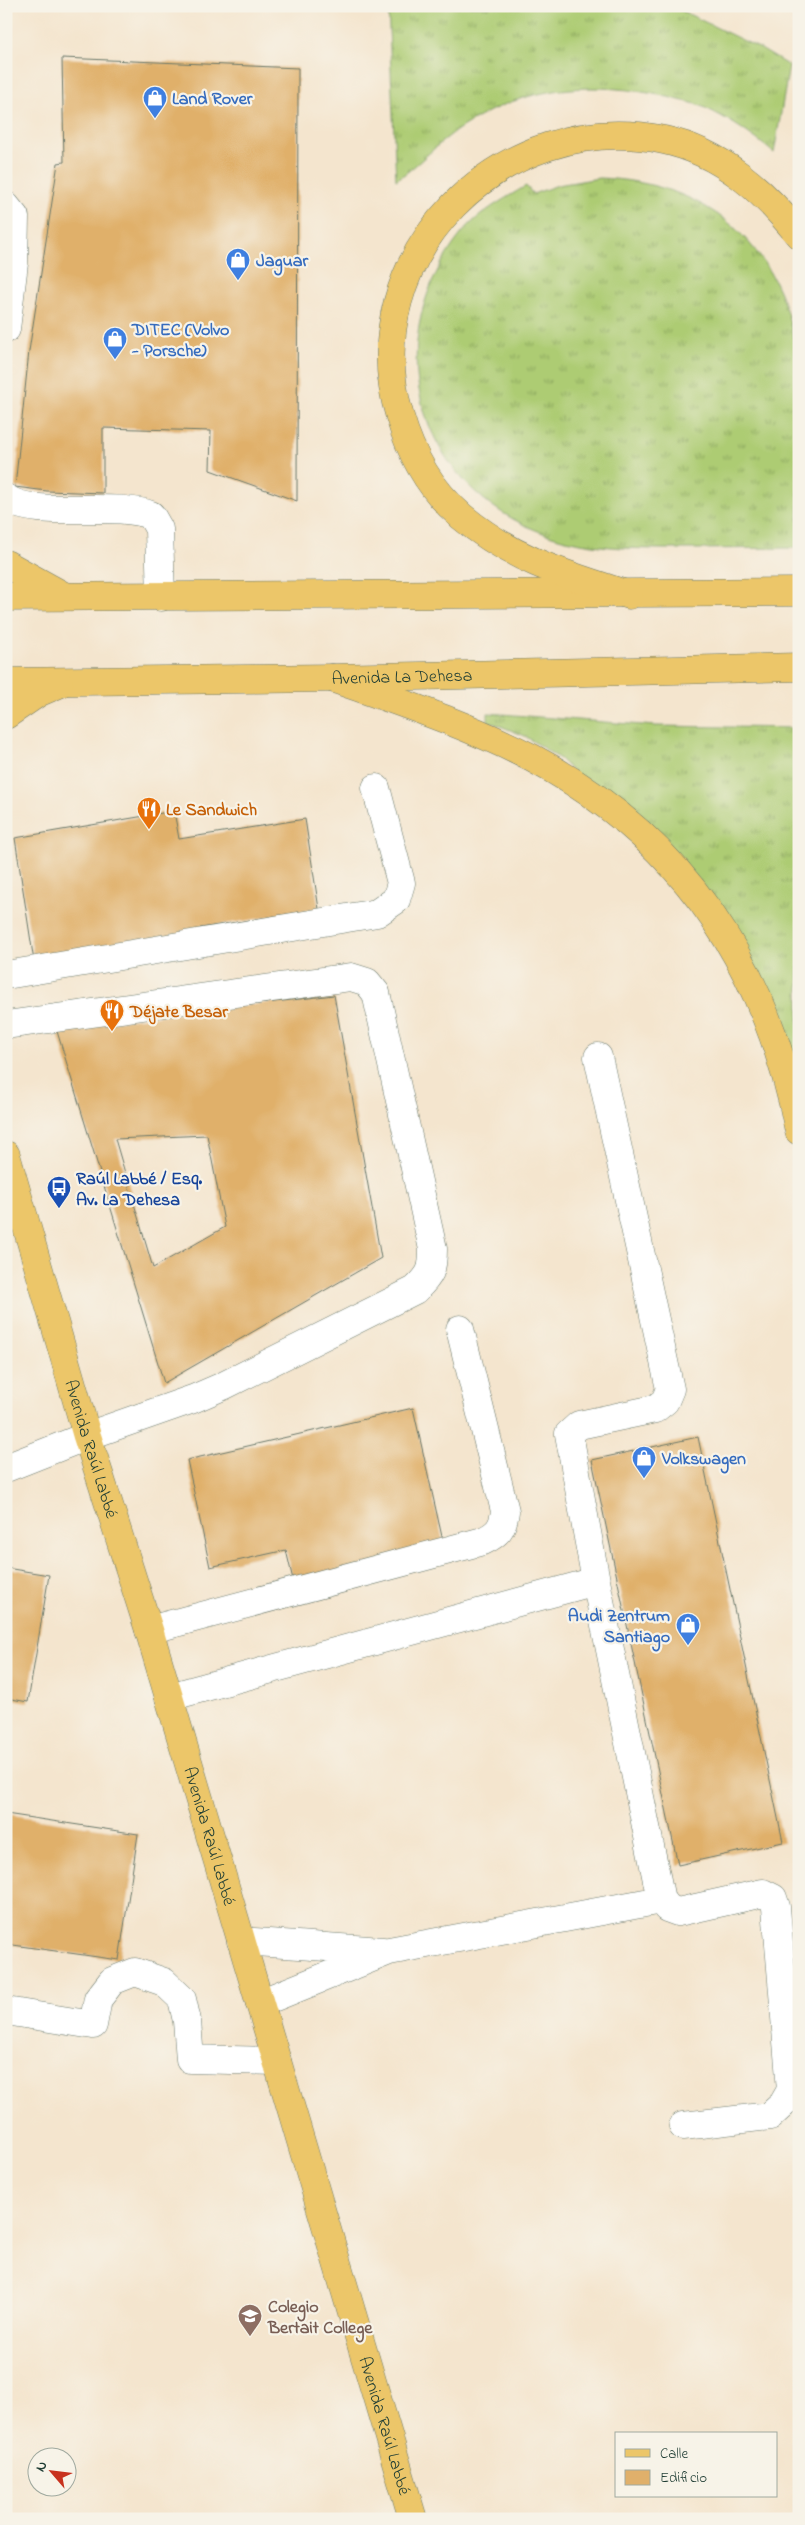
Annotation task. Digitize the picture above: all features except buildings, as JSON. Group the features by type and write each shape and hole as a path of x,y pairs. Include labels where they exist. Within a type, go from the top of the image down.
{"main road":[{"path":"629,594 547,569 502,546 460,515 431,482 407,440 391,379 390,359 394,318 409,270 417,252 440,219 456,202 488,175 542,148 601,136 621,135 666,141 717,161 740,175 764,195 799,235"},
{"path":"6,564 66,597"},
{"path":"6,597 799,592"},
{"name":"Avenida La Dehesa","path":"6,682 332,678 799,667"},
{"path":"332,678 453,723 533,759 613,810 664,856 687,881 714,916 737,952 752,984 786,1079 799,1131"},
{"path":"6,715 38,693 65,681"},
{"name":"Avenida Raúl Labbé","path":"6,1155 87,1436 149,1630 413,2519"}],"lane":[{"path":"6,329 15,217 9,207"},
{"path":"6,498 27,506 121,510 150,515 159,529 161,597"},
{"path":"6,975 377,913 396,900 402,883 376,788"},
{"path":"6,1025 351,977 366,982 376,993 433,1249 433,1266 428,1278 415,1290 193,1399 87,1436 6,1468"},
{"path":"598,1056 670,1389 665,1401 655,1409 579,1425 569,1434 596,1581 661,1900 667,1908 678,1912 763,1894 773,1898 776,1908 791,2090 783,2104 770,2116 683,2126"},
{"path":"149,1630 483,1541 495,1536 503,1526 505,1511 460,1329"},
{"path":"169,1697 596,1581"},
{"path":"260,2003 389,1951 661,1900"},
{"path":"241,1941 389,1951"},
{"path":"6,2011 92,2025 98,2000 112,1981 135,1972 164,1982 182,1999 187,2021 190,2059 277,2061"}],"green space":[{"path":"388,6 665,6 678,9 761,49 789,66 774,153 739,127 698,105 649,93 603,88 580,88 534,95 490,111 453,133 396,180"},
{"path":"599,178 637,182 672,191 703,205 730,224 753,248 772,276 786,309 798,368 799,548 629,548 590,545 552,536 533,529 492,505 459,475 435,439 421,399 416,358 421,315 437,273 462,233 492,207 526,186 533,194 558,185"},
{"path":"488,713 655,726 799,728 799,1115 721,918 560,759 525,736 488,721"}],"place":[{"name":"Land Rover","path":"155,119"},
{"name":"Jaguar","path":"238,281"},
{"name":"DITEC (Volvo - Porsche)","path":"115,360"},
{"name":"Le Sandwich","path":"149,830"},
{"name":"Déjate Besar","path":"112,1032"},
{"name":"Raúl Labbé / Esq. Av. La Dehesa","path":"59,1209"},
{"name":"Volkswagen","path":"644,1479"},
{"name":"Audi Zentrum Santiago","path":"688,1646"},
{"name":"Colegio Bertait College","path":"250,2337"}]}
